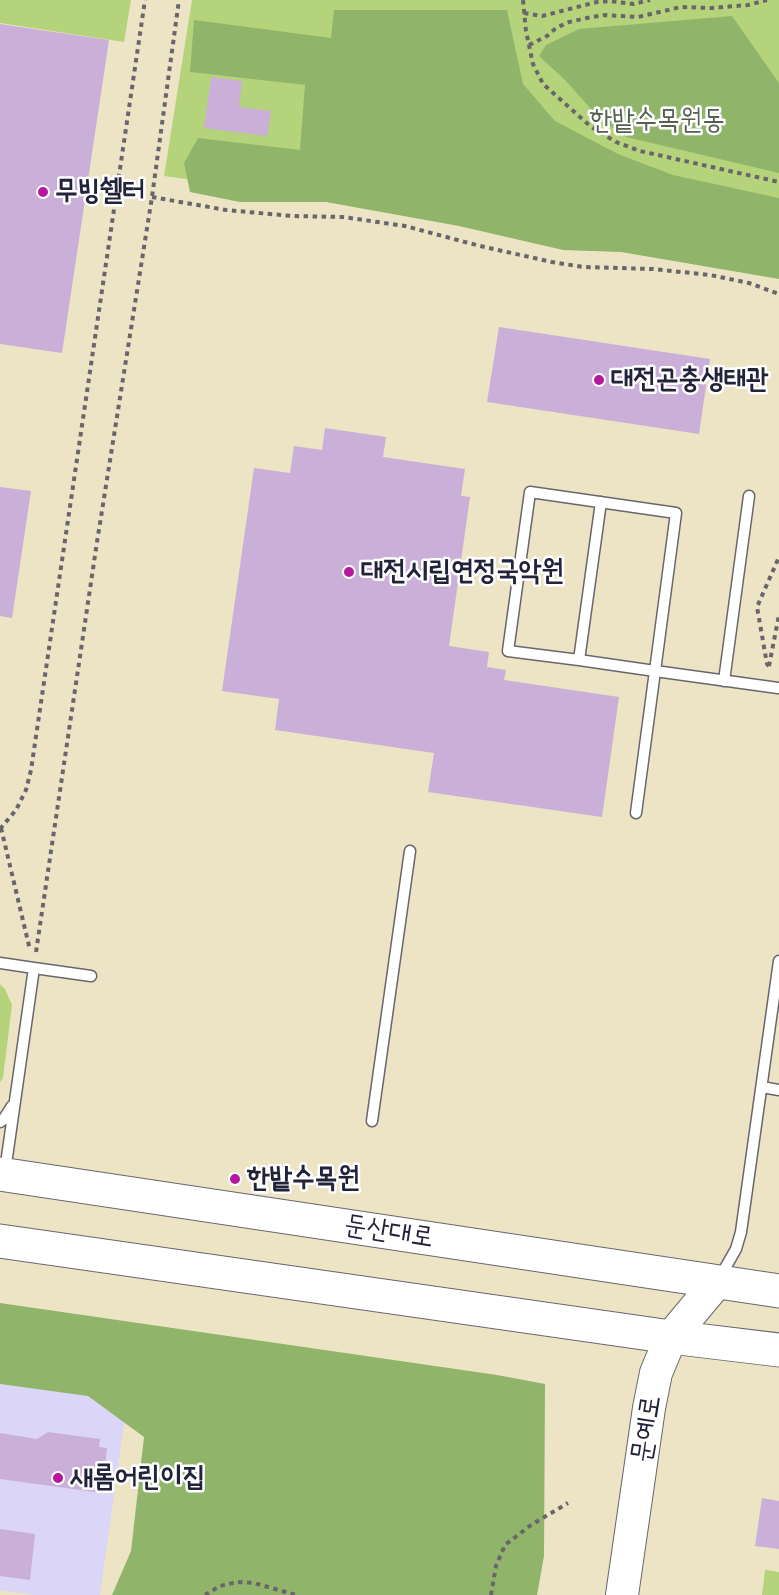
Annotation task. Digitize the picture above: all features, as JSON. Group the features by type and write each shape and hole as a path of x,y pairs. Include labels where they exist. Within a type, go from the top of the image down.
{"main road":[{"name":"둔산대로","path":"2,1174 779,1291"},
{"path":"0,1241 671,1337 779,1350"},
{"name":"문예로","path":"621,1595 656,1373 671,1337 717,1281"}],"lane":[{"path":"636,813 655,671 676,513 530,492 508,651 579,660 655,671 724,681 779,688"},
{"path":"724,681 748,496"},
{"path":"579,660 601,502"},
{"path":"372,1121 410,851"},
{"path":"717,1281 740,1238 779,961"},
{"path":"0,963 91,976"},
{"path":"2,1174 16,1100 34,968"},
{"path":"762,1087 779,1090"},
{"path":"0,1122 16,1100"}],"path":[{"path":"34,968 0,828 16,810 26,790 31,770 145,0"},
{"path":"34,968 97,542 152,197 179,0"},
{"path":"523,0 533,64 543,84 590,126 616,142 640,151 779,182"},
{"path":"524,13 542,16 597,2 633,4 650,0"},
{"path":"529,45 547,36 556,28 587,18 605,15 638,17 681,7 712,8 748,5 767,0"},
{"path":"152,197 226,210 292,216 343,217 405,226 552,262 584,267 653,269 710,275 749,283 779,294"},
{"path":"779,557 757,607 767,664 770,666 779,615"},
{"path":"491,1595 496,1566 504,1545 531,1525 568,1503"},
{"path":"205,1595 220,1586 237,1582 254,1583 296,1595"}],"shaded area":[{"name":"새롬어린이집","path":"0,1348 132,1367 100,1595 33,1595 0,1590"}],"green space":[{"path":"0,0 131,0 124,42 0,23"},
{"name":"한밭수목원동","path":"192,0 779,0 779,261 164,176"},
{"path":"334,10 507,10 523,84 555,121 618,154 673,175 779,198 779,279 621,252 563,250 459,226 326,202 240,202 190,192 184,163 198,138 300,150 305,85 190,72 194,20 331,38"},
{"path":"732,16 779,83 779,173 626,137 601,120 565,80 539,56 546,45 579,29"},
{"path":"0,984 5,989 12,1005 3,1078 0,1082"},
{"path":"0,1303 497,1375 545,1384 544,1556 537,1595 112,1595 131,1551 144,1437 88,1396 0,1384"},
{"path":"765,1570 779,1572 779,1595 762,1595"}],"building":[{"name":"무빙쉘터","path":"0,24 109,40 62,353 0,344"},
{"path":"211,77 242,81 239,107 271,111 267,136 204,128"},
{"name":"대전곤충생태관","path":"499,327 710,359 699,434 487,402"},
{"name":"대전시립연정국악원","path":"325,428 386,437 383,457 465,469 461,496 470,497 449,646 489,652 487,667 506,670 504,680 619,697 602,817 428,792 434,753 275,730 279,699 222,691 254,468 290,473 294,446 322,450"},
{"path":"0,487 31,491 12,618 0,616"},
{"path":"48,1432 100,1439 99,1447 107,1448 102,1493 0,1479 0,1433 37,1439"},
{"path":"762,1498 779,1501 779,1549 755,1546"},
{"path":"0,1529 35,1534 30,1580 0,1576"}],"place":[{"name":"무빙쉘터","path":"43,192"},
{"name":"대전곤충생태관","path":"599,380"},
{"name":"대전시립연정국악원","path":"349,572"},
{"name":"한밭수목원","path":"235,1179"},
{"name":"새롬어린이집","path":"58,1478"}]}
